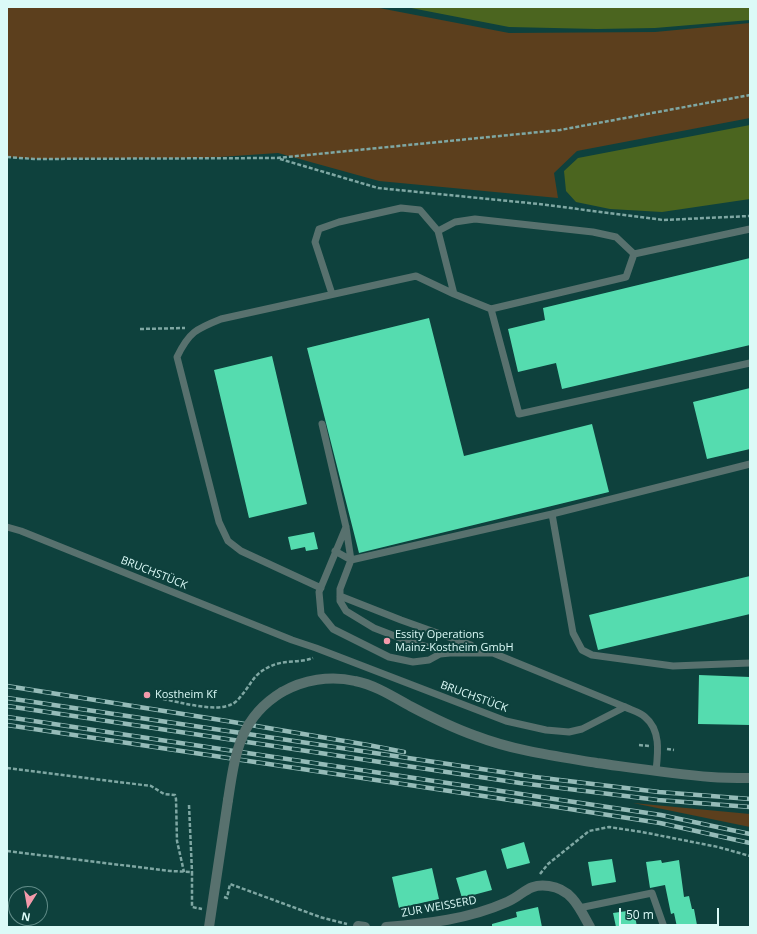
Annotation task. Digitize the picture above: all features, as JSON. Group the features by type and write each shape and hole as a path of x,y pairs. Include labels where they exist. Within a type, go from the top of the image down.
{"street":[{"path":"209,927 237,749 243,734 262,707 282,692 305,682 338,678 354,680 370,685 450,726 502,745 531,753 711,778 750,778"},
{"path":"528,888 549,886 558,888 568,894 575,900 590,927"},
{"name":"ZUR WEISSERD","path":"386,927 465,922 511,901 528,888"}],"lane":[{"path":"332,294 315,242 319,229 339,222 401,208 420,210 438,231 454,294"},
{"path":"438,231 455,222 475,219 593,232 616,237 634,254"},
{"path":"634,254 750,229"},
{"path":"321,588 241,552 228,541 220,522 177,357 185,341 200,327 221,319 416,276 491,309 626,277 634,254"},
{"path":"491,309 519,414 750,363"},
{"path":"322,424 346,527 351,560 340,589 340,601 346,611 374,628 413,643 450,652"},
{"path":"335,550 351,560 552,514 750,464"},
{"path":"552,514 573,633 582,650 592,655 673,666 750,663"},
{"name":"BRUCHSTÜCK","path":"7,527 21,531 292,640 506,721 546,730 569,732 582,729 625,707"},
{"path":"346,527 335,550 319,592 321,614 333,629 389,657 413,662 429,660 440,654 450,652 493,653 625,707 645,717 654,728 659,747 656,771"},
{"path":"340,596 471,645 476,652"},
{"path":"579,908 652,893 664,927"}],"path":[{"path":"7,157 34,159 277,158 560,130 750,95"},
{"path":"277,158 378,188 539,204 664,220 750,216"},
{"path":"140,329 200,327"},
{"path":"163,699 211,708 222,708 232,704 240,697 255,675 272,665 306,661 325,652"},
{"path":"7,768 151,786 164,794 175,795 177,841 184,872"},
{"path":"189,805 192,907 203,909"},
{"path":"528,888 548,864 589,831 609,827 718,847 750,856"},
{"path":"7,851 192,872"},
{"path":"227,898 230,884 320,917 362,927"}],"shaded area":[{"path":"7,7 374,7 509,33 655,32 750,23 750,118 577,151 554,173 558,198 379,181 278,153 205,158 34,159 7,157"},
{"path":"406,7 750,7 750,20 655,28 597,29 509,27"},
{"path":"750,125 750,199 662,212 610,209 576,202 566,191 564,171 578,158"},
{"path":"633,803 750,814 750,827"}],"building":[{"path":"750,258 750,345 562,389 556,363 518,372 508,329 545,320 543,308"},
{"path":"429,318 464,456 592,424 609,492 359,553 307,348"},
{"path":"272,356 307,504 249,518 214,370"},
{"path":"750,388 750,449 707,459 693,402"},
{"path":"314,532 318,549 306,551 305,547 291,550 288,537"},
{"path":"750,576 750,614 598,650 589,615"},
{"path":"699,675 750,677 750,725 698,724"},
{"path":"524,842 530,863 507,869 501,849"},
{"path":"612,859 616,882 592,886 588,862"},
{"path":"661,860 662,863 679,860 684,897 689,896 692,909 694,909 697,925 677,927 674,913 671,914 665,885 650,888 646,862"},
{"path":"432,868 439,899 399,908 392,877"},
{"path":"486,870 492,890 462,898 456,878"},
{"path":"538,907 542,927 492,927 492,924 517,917 516,912"},
{"path":"634,910 637,927 616,927 613,913"}],"railway":[{"path":"7,686 227,721 404,752"},
{"path":"7,698 535,777 659,792 750,799"},
{"path":"7,706 520,783 658,800 750,807"},
{"path":"7,717 661,815 750,834"},
{"path":"7,725 660,823 750,843"}],"place":[{"name":"Essity Operations Mainz-Kostheim GmbH","path":"387,641"},
{"name":"Kostheim Kf","path":"147,695"}]}
